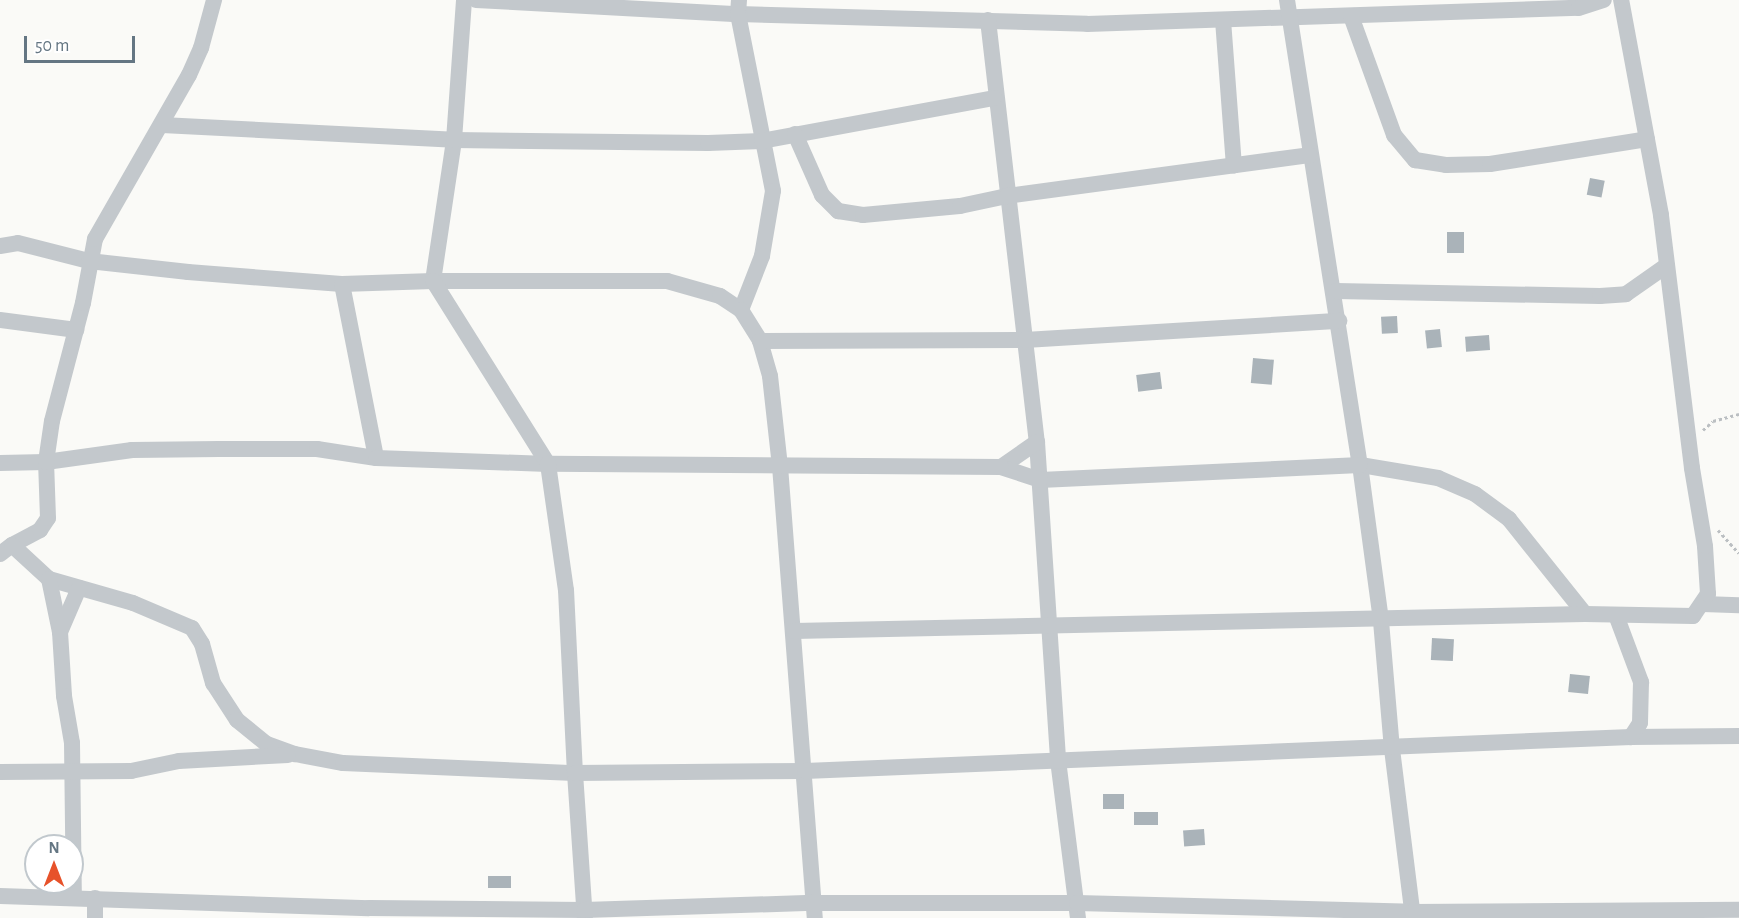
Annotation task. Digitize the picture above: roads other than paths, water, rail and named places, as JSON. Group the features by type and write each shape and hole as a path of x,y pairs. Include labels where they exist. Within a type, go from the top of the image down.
{"street":[{"path":"214,0 201,48 162,126 95,239 76,330 52,421 46,462 48,518 40,530 6,550 49,579 133,603 192,628 202,644 213,683 237,720 267,744 295,754 343,763 574,772 805,771 1392,749 1631,737 1739,736"},
{"path":"464,0 454,140 433,281 548,464 566,590 574,772 584,914"},
{"path":"476,0 738,7 988,21 1098,24 1579,8 1604,0"},
{"path":"1287,0 1310,155 1336,291 1360,465 1381,621 1392,749 1413,915"},
{"path":"794,631 1381,621 1585,614 1693,616 1708,594 1705,546 1689,441 1661,214 1621,0"},
{"path":"738,7 773,191 771,216 762,256 741,310"},
{"path":"1351,16 1394,135 1415,160 1446,165 1490,164 1647,139"},
{"path":"988,21 994,98 1037,442 1058,760 1078,911"},
{"path":"1223,21 1234,166"},
{"path":"162,126 454,140 762,141 994,98"},
{"path":"795,134 822,195 838,211 874,214 960,206 1006,196 1310,155"},
{"path":"0,246 18,243 89,261 342,284 433,281 667,281 720,296 741,310 760,341 770,375 794,631 814,910"},
{"path":"1336,291 1600,296 1626,294 1666,266"},
{"path":"342,284 376,458"},
{"path":"0,320 76,330"},
{"path":"760,341 1025,340 1339,321"},
{"path":"1001,467 1037,442"},
{"path":"0,463 46,462 132,450 317,449 376,458 548,464 1001,467 1040,480 1360,465 1438,478 1475,494 1509,519 1585,614"},
{"path":"49,579 60,632 72,772 74,896"},
{"path":"60,632 78,588"},
{"path":"1703,604 1739,604"},
{"path":"1616,615 1641,682 1640,723 1631,737"},
{"path":"0,772 131,771 179,761 295,754"},
{"path":"0,896 74,896 584,914 814,910 1413,915 1739,910"},
{"path":"95,898 95,918"}]}
